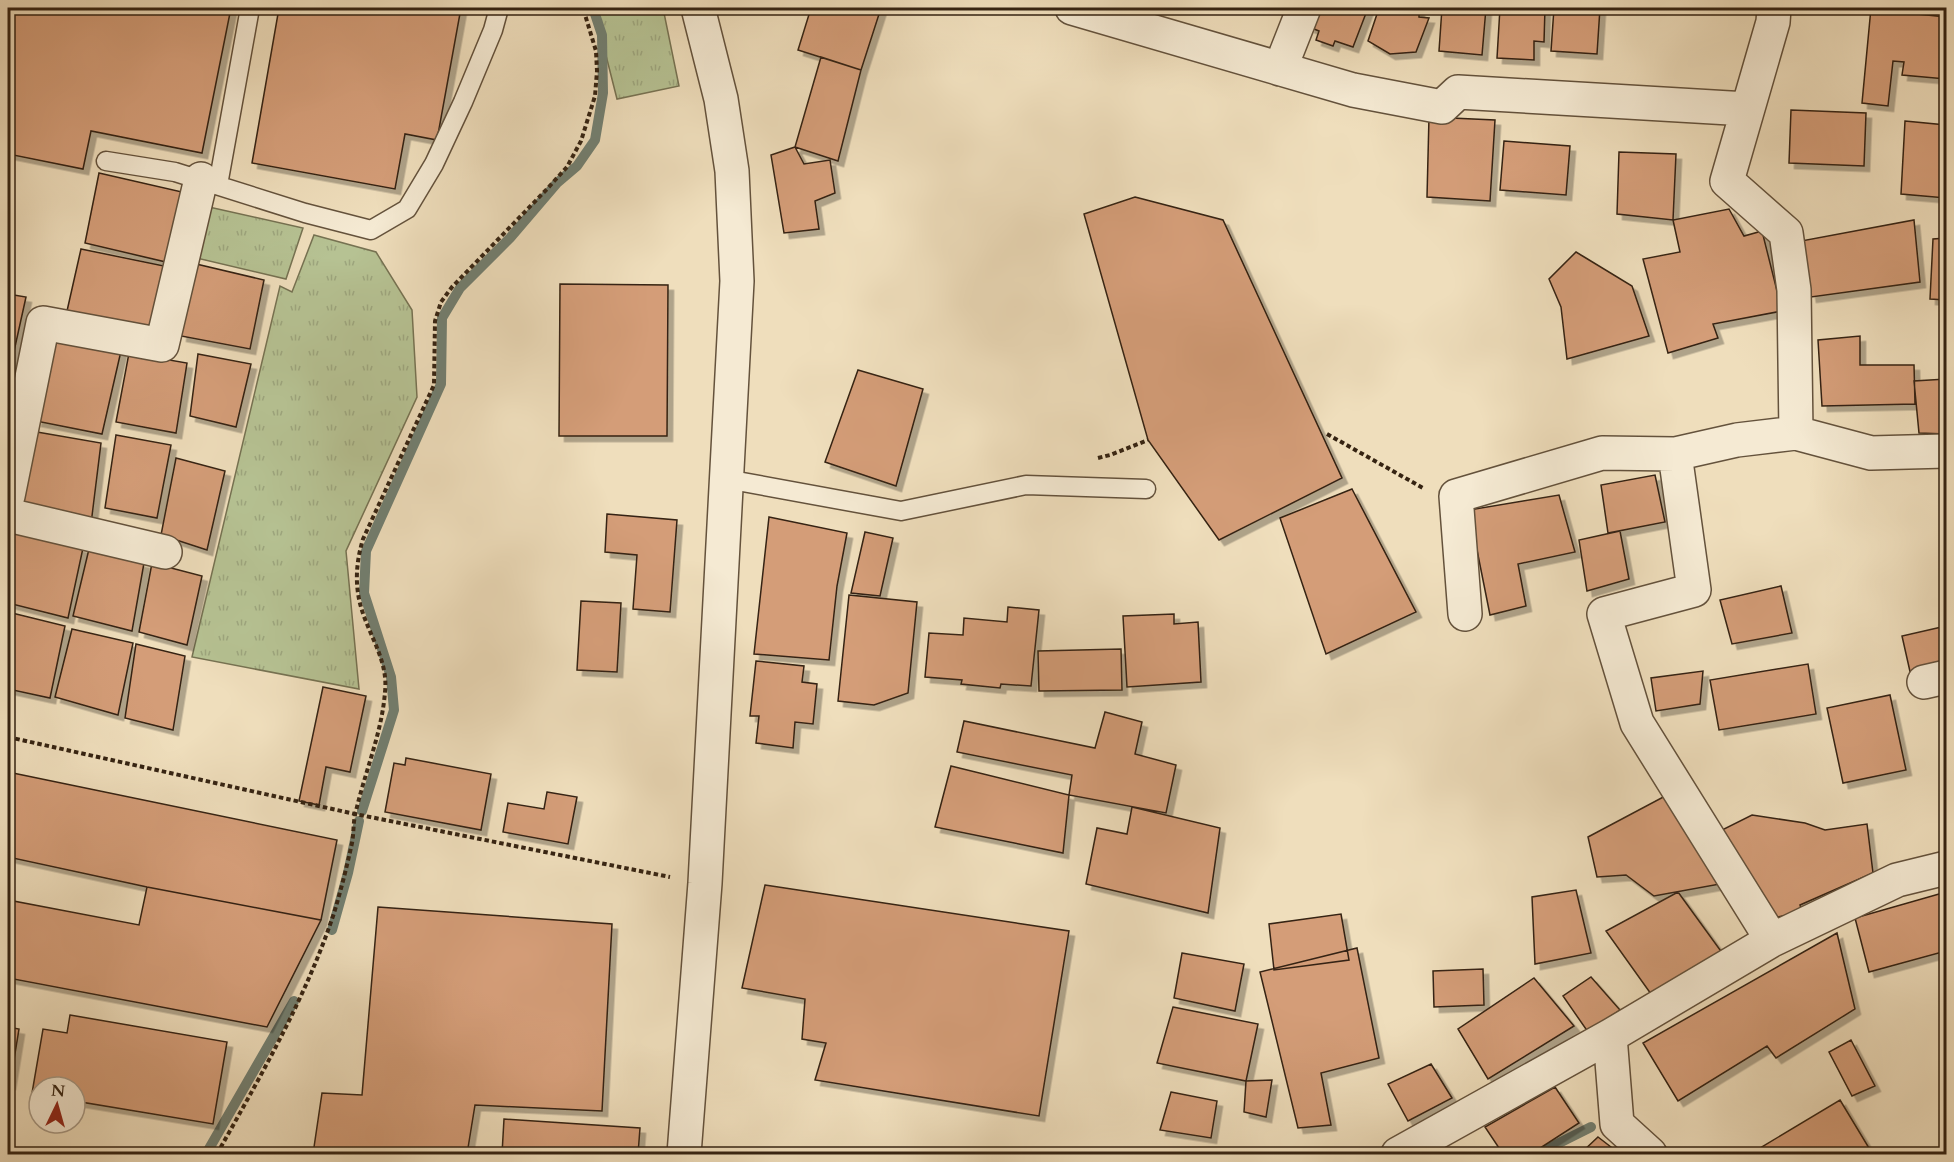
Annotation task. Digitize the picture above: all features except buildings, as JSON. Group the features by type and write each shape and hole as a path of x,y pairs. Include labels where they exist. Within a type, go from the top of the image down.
{"street":[{"path":"684,1155 705,884 737,281 732,171 721,99 698,8"},
{"path":"1072,8 1133,16 1280,69 1353,90 1442,107 1458,92 1748,109"},
{"path":"1280,69 1304,8"},
{"path":"1774,8 1773,22 1727,182 1786,233 1794,290 1796,432"},
{"path":"8,496 43,323 162,345 210,182"},
{"path":"1465,614 1456,496 1602,453 1675,454 1737,440 1796,432 1871,453 1947,451"},
{"path":"1675,454 1694,590 1604,614 1636,723 1772,940"},
{"path":"8,515 165,552"},
{"path":"1398,1155 1610,1036 1772,940 1897,880 1947,868"},
{"path":"1610,1036 1617,1124 1650,1155"}],"lane":[{"path":"210,182 250,8"},
{"path":"106,161 175,172 305,213 371,230 407,209 434,164 493,30 499,8"},
{"path":"726,479 901,511 1026,485 1146,489"}],"path":[{"path":"217,1155 257,1083 305,988 334,913 352,842 355,814 384,705 386,686 382,659 364,617 358,595 357,559 363,539 434,385 435,321 441,302 452,286 567,167 582,141 595,96 597,71 596,51 584,8"},
{"path":"1328,434 1431,492 1456,496"},
{"path":"8,737 355,814 705,884"}],"green space":[{"path":"594,8 663,8 679,86 617,99"},
{"path":"200,205 303,228 286,279 188,256"},
{"path":"314,235 376,252 412,310 417,397 346,551 359,689 192,657 280,286 292,292"}],"waterway":[{"path":"362,811 394,710 391,677 364,593 366,551 441,384 442,318 460,288 510,238 557,183 577,166 595,140 603,93 602,35 593,8"},
{"path":"332,930 348,873 359,821"},
{"path":"206,1154 294,1001"},
{"path":"1537,1154 1591,1127"}]}
